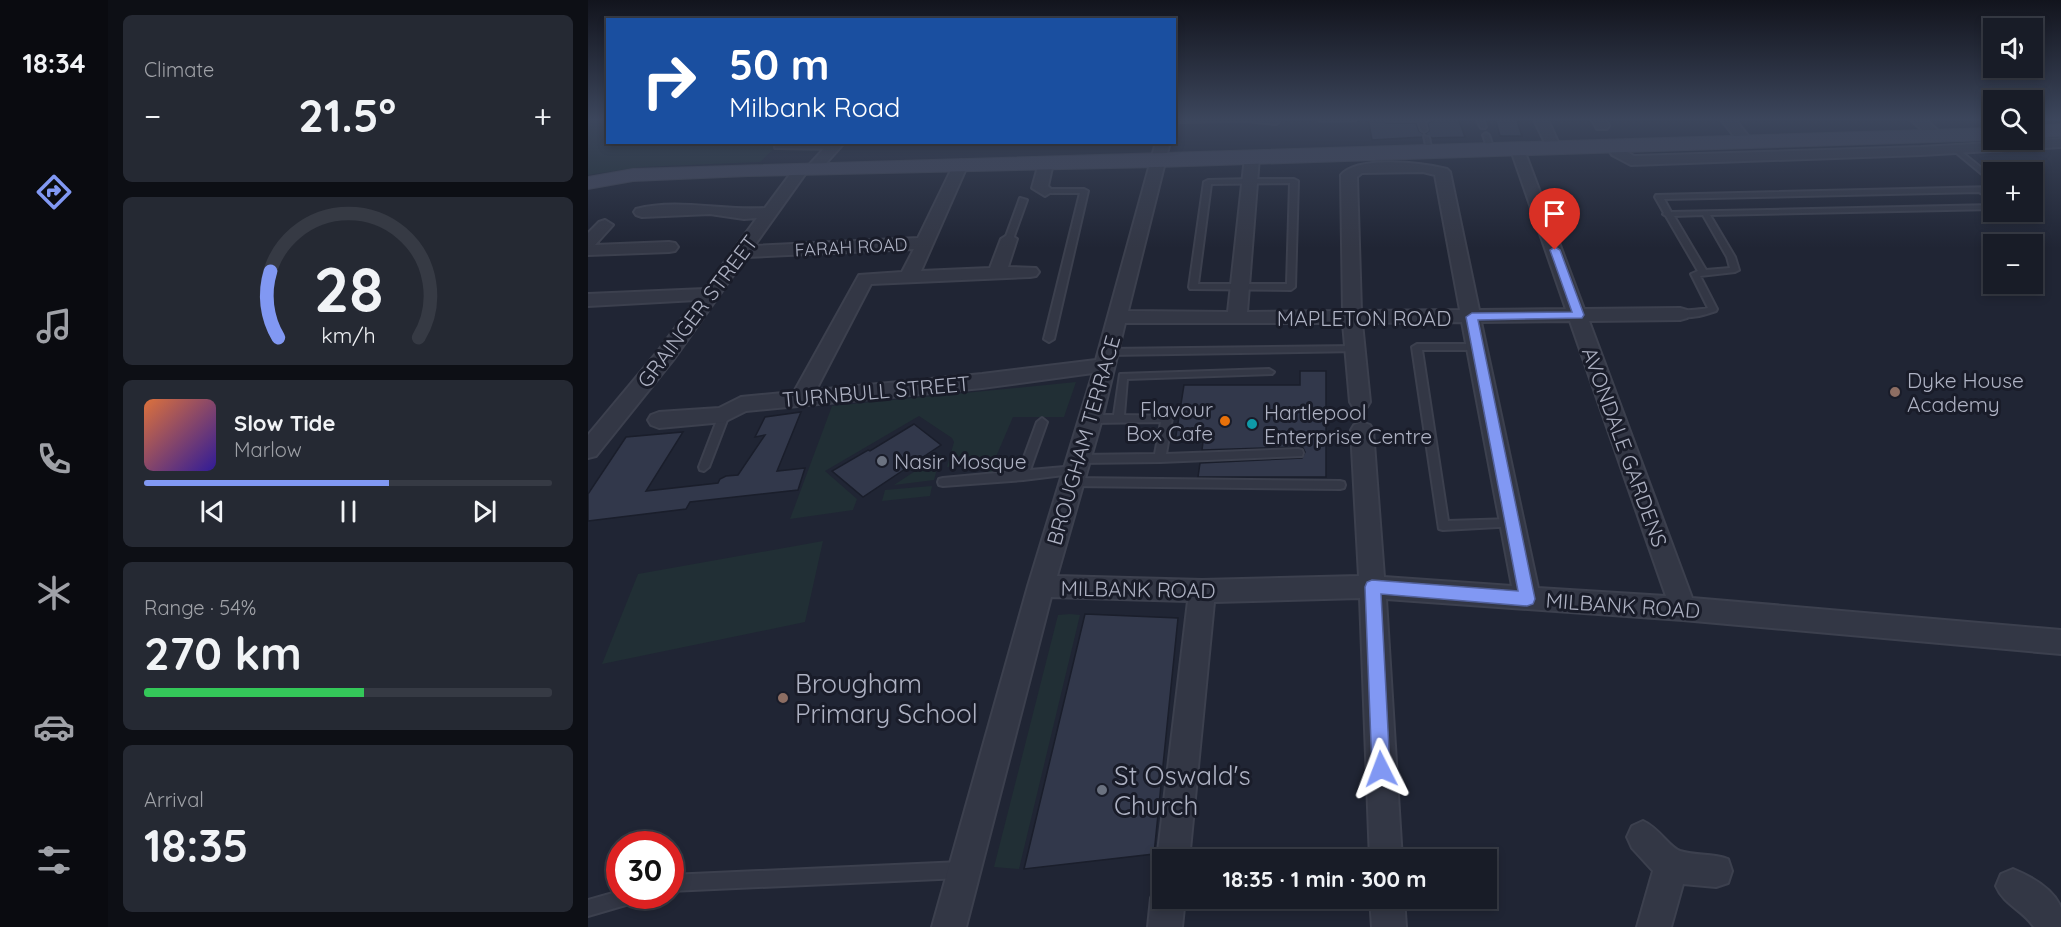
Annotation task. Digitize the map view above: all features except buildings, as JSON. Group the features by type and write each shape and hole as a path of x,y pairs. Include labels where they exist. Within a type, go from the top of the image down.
{"street":[{"name":"GRAINGER STREET","path":"588,450 666,355 772,212 816,161"},
{"path":"588,183 633,175 1064,161"},
{"name":"BROUGHAM TERRACE","path":"950,927 1041,586 1091,419 1102,359 1119,317 1159,161"},
{"path":"1237,318 1252,161"},
{"name":"AVONDALE GARDENS","path":"1522,161 1683,609"},
{"path":"1045,190 1040,188 1046,163"},
{"path":"909,277 961,164"},
{"path":"1360,402 1352,318 1349,175 1358,170 1423,167 1442,172 1527,599"},
{"path":"642,212 710,209 744,214 772,212"},
{"path":"588,242 605,225"},
{"path":"997,273 1009,239"},
{"name":"FARAH ROAD","path":"742,252 924,243"},
{"path":"802,397 881,245"},
{"path":"588,250 669,247"},
{"path":"865,279 1030,272"},
{"path":"588,300 711,294"},
{"name":"MAPLETON ROAD","path":"1119,317 1352,318 1680,314"},
{"name":"TURNBULL STREET","path":"659,420 724,415 741,404 982,381 1102,359"},
{"path":"1362,430 1385,849"},
{"name":"MILBANK ROAD","path":"1041,586 1203,591 1372,587 1683,609 2061,642"},
{"path":"1174,849 1203,591"},
{"path":"1643,837 1671,866 1716,871"},
{"path":"1654,927 1671,866"},
{"path":"1165,927 1167,909"},
{"path":"1388,909 1389,927"}],"lane":[{"path":"1969,161 1983,173"},
{"path":"1294,181 1291,287 1241,286 1192,287 1208,182 1294,181"},
{"path":"1045,190 1084,191 1049,339"},
{"path":"1702,271 1659,197 1982,190"},
{"path":"1823,194 1840,210"},
{"path":"1009,239 1023,200"},
{"path":"1667,214 1983,207"},
{"path":"1680,314 1701,313 1713,309 1695,274 1702,271 1735,270 1731,257 1705,213"},
{"path":"1478,347 1417,347 1443,526 1512,523"},
{"path":"1102,359 1355,350"},
{"path":"1119,418 1124,376 1269,372"},
{"path":"704,467 724,415"},
{"path":"1091,419 1167,418 1160,458"},
{"path":"1023,476 1042,422"},
{"path":"942,482 1023,476 1160,458 1298,453"},
{"path":"1076,470 1340,485"},
{"path":"684,882 965,870"},
{"path":"588,908 606,903"}],"shaded area":[{"path":"588,161 761,161 641,167 588,175"},
{"path":"1076,382 1064,417 1013,417 995,459 1012,460 1001,471 987,474 990,462 947,467 954,442 952,438 919,416 825,471 857,499 853,510 790,519 832,406"},
{"path":"941,454 934,480 894,485"},
{"path":"932,486 930,496 882,501 885,490"},
{"path":"823,541 805,622 602,664 638,574"},
{"path":"1058,615 1080,615 1019,869 994,867"}],"place":[{"name":"Dyke House Academy","path":"1895,392"},
{"name":"Flavour Box Cafe","path":"1225,421"},
{"name":"Hartlepool Enterprise Centre","path":"1252,424"},
{"name":"Nasir Mosque","path":"882,461"},
{"name":"Brougham Primary School","path":"783,698"},
{"name":"St Oswald's Church","path":"1102,790"}],"route":[{"path":"1381,769 1372,587 1527,599 1472,317 1578,315 1555,250"}]}
